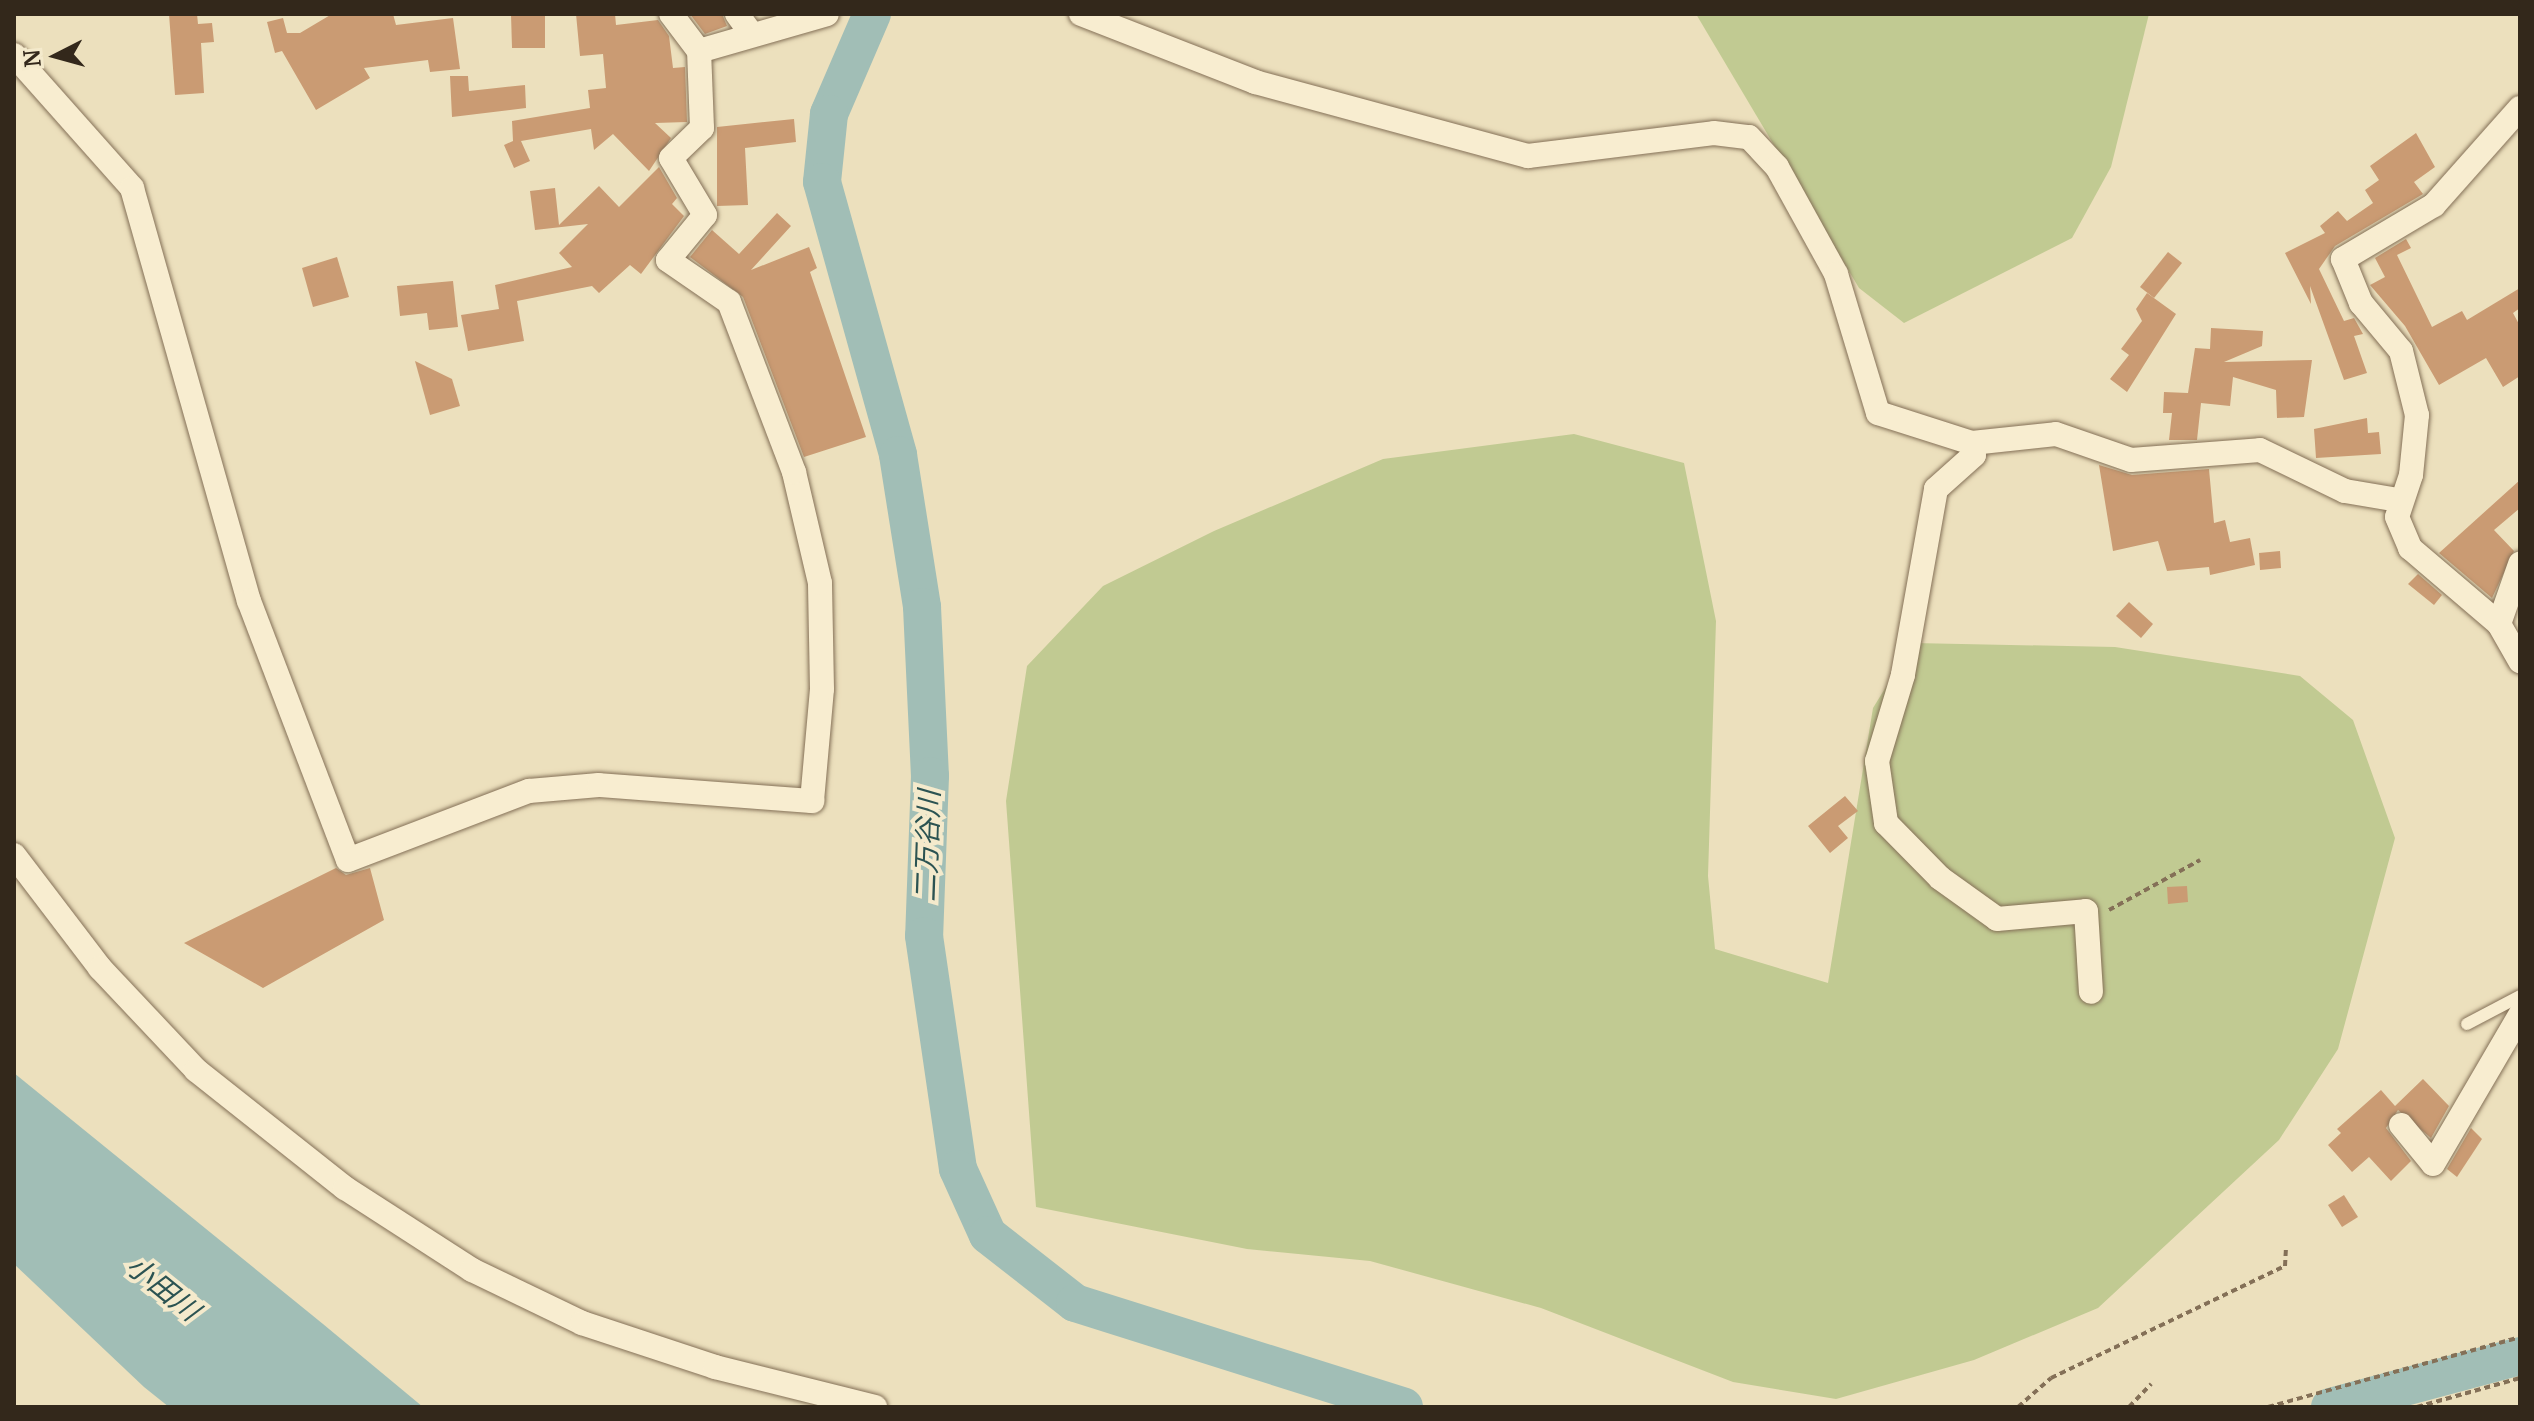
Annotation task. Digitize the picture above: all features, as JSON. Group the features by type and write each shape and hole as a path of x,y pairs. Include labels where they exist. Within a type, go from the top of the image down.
{"street":[{"path":"14,55 132,188 249,601 348,860 529,791 599,785 812,801 822,653 820,583 805,509 729,302 668,260 705,215 671,158 702,128 699,51 671,14"},
{"path":"699,51 744,24 827,14"},
{"path":"1081,14 1255,82 1528,156 1714,133 1749,137 1777,167 1836,274 1878,413 1972,443 2056,434 2131,460 2260,450 2345,491 2398,500"},
{"path":"2520,108 2434,205 2343,259 2347,278 2401,351 2409,378 2417,415 2411,475 2398,500 2410,548 2499,624 2520,661"},
{"path":"1972,443 1974,455 1936,489 1903,675 1877,761 1886,823 1940,878 1997,919 2086,911 2091,992"},
{"path":"2499,624 2520,564"},
{"path":"14,855 100,968 196,1070 345,1188 434,1246 582,1323 715,1367 875,1407"},
{"path":"2401,1125 2433,1164 2520,1015"}],"lane":[{"path":"2467,1024 2520,996"}],"path":[{"path":"2086,911 2120,909 2200,860"},
{"path":"2018,1407 2051,1378 2285,1266 2286,1249"},
{"path":"2268,1407 2520,1337"},
{"path":"2417,1407 2520,1378"},
{"path":"2129,1407 2151,1384"}],"green space":[{"path":"1696,14 2149,14 2111,167 2072,238 1904,323 1859,288"},
{"path":"1574,434 1684,463 1716,621 1708,876 1715,949 1828,983 1873,708 1913,643 2115,647 2300,676 2353,720 2395,838 2338,1049 2279,1140 2098,1308 1974,1360 1836,1399 1733,1382 1541,1308 1370,1261 1247,1249 1036,1207 1006,801 1027,666 1103,586 1214,531 1383,459"}],"water":[{"name":"小田川","path":"14,1073 423,1407 169,1407 144,1387 14,1264"}],"building":[{"path":"169,14 197,14 198,24 212,23 214,42 201,43 204,93 175,95"},
{"path":"332,14 393,14 396,25 453,18 460,69 430,72 428,60 364,68 370,78 316,110 282,51 275,53 267,22 283,18 287,33 300,33"},
{"path":"511,14 545,14 545,48 512,48"},
{"path":"576,14 615,14 616,25 658,20 669,36 673,68 685,67 687,122 655,123 671,138 649,171 613,134 594,150 591,129 521,141 530,161 514,168 504,145 513,141 512,121 590,108 588,90 606,88 603,54 580,56"},
{"path":"690,14 722,14 727,26 705,34"},
{"path":"450,76 468,76 469,91 525,85 526,108 452,117"},
{"path":"794,119 796,142 745,148 748,205 717,206 717,127"},
{"path":"2416,133 2435,167 2414,182 2423,194 2335,246 2319,269 2344,321 2354,318 2363,334 2354,336 2367,373 2344,380 2310,286 2311,304 2285,253 2325,233 2320,226 2338,211 2347,221 2373,203 2365,190 2379,180 2370,166"},
{"path":"659,167 677,198 672,204 684,216 641,274 630,265 599,293 592,286 517,301 524,341 468,351 461,315 499,309 495,285 572,267 559,253 588,224 535,230 530,191 555,188 559,225 599,186 619,207"},
{"path":"777,213 791,226 751,270 809,247 817,268 810,272 866,437 804,457 743,297 690,257 712,230 739,254"},
{"path":"2406,239 2411,248 2397,255 2432,327 2462,311 2467,320 2520,288 2520,308 2513,313 2520,326 2520,376 2503,387 2486,358 2439,385 2405,326 2370,285 2385,277 2375,258"},
{"path":"2168,252 2182,263 2154,298 2140,287"},
{"path":"337,257 349,297 313,307 302,268"},
{"path":"453,281 458,327 429,330 427,313 400,316 397,286"},
{"path":"2147,293 2176,314 2127,392 2110,379 2129,355 2121,349 2142,321 2136,309"},
{"path":"2211,328 2263,331 2262,346 2224,362 2312,360 2304,417 2277,418 2276,390 2233,377 2230,406 2201,403 2197,440 2169,440 2172,413 2163,413 2164,392 2188,393 2195,348 2210,349"},
{"path":"415,361 452,379 460,406 430,415"},
{"path":"2367,418 2368,433 2379,432 2381,454 2316,458 2314,429"},
{"path":"2099,465 2132,475 2209,469 2214,523 2225,520 2230,542 2250,538 2255,565 2210,575 2209,567 2167,571 2158,541 2113,551"},
{"path":"2520,480 2520,508 2494,530 2514,551 2492,598 2439,553"},
{"path":"2280,551 2281,568 2260,570 2259,553"},
{"path":"2418,574 2442,595 2434,605 2408,584"},
{"path":"2129,602 2153,624 2141,638 2116,616"},
{"path":"1845,796 1858,811 1838,826 1848,838 1830,853 1808,826"},
{"path":"336,868 346,875 370,868 384,920 263,988 184,943"},
{"path":"2187,886 2188,902 2168,904 2167,887"},
{"path":"2423,1079 2449,1106 2431,1138 2398,1110 2386,1128 2411,1161 2391,1181 2369,1157 2352,1172 2328,1145 2341,1133 2337,1129 2381,1090 2395,1106"},
{"path":"2471,1128 2482,1139 2457,1177 2447,1169"},
{"path":"2344,1195 2358,1217 2342,1227 2328,1205"}],"waterway":[{"name":"二万谷川","path":"872,14 829,114 822,182 898,455 922,607 930,776 924,936 958,1169 988,1235 1075,1303 1404,1407"},
{"name":"二万谷川","path":"2330,1407 2520,1356"}]}
